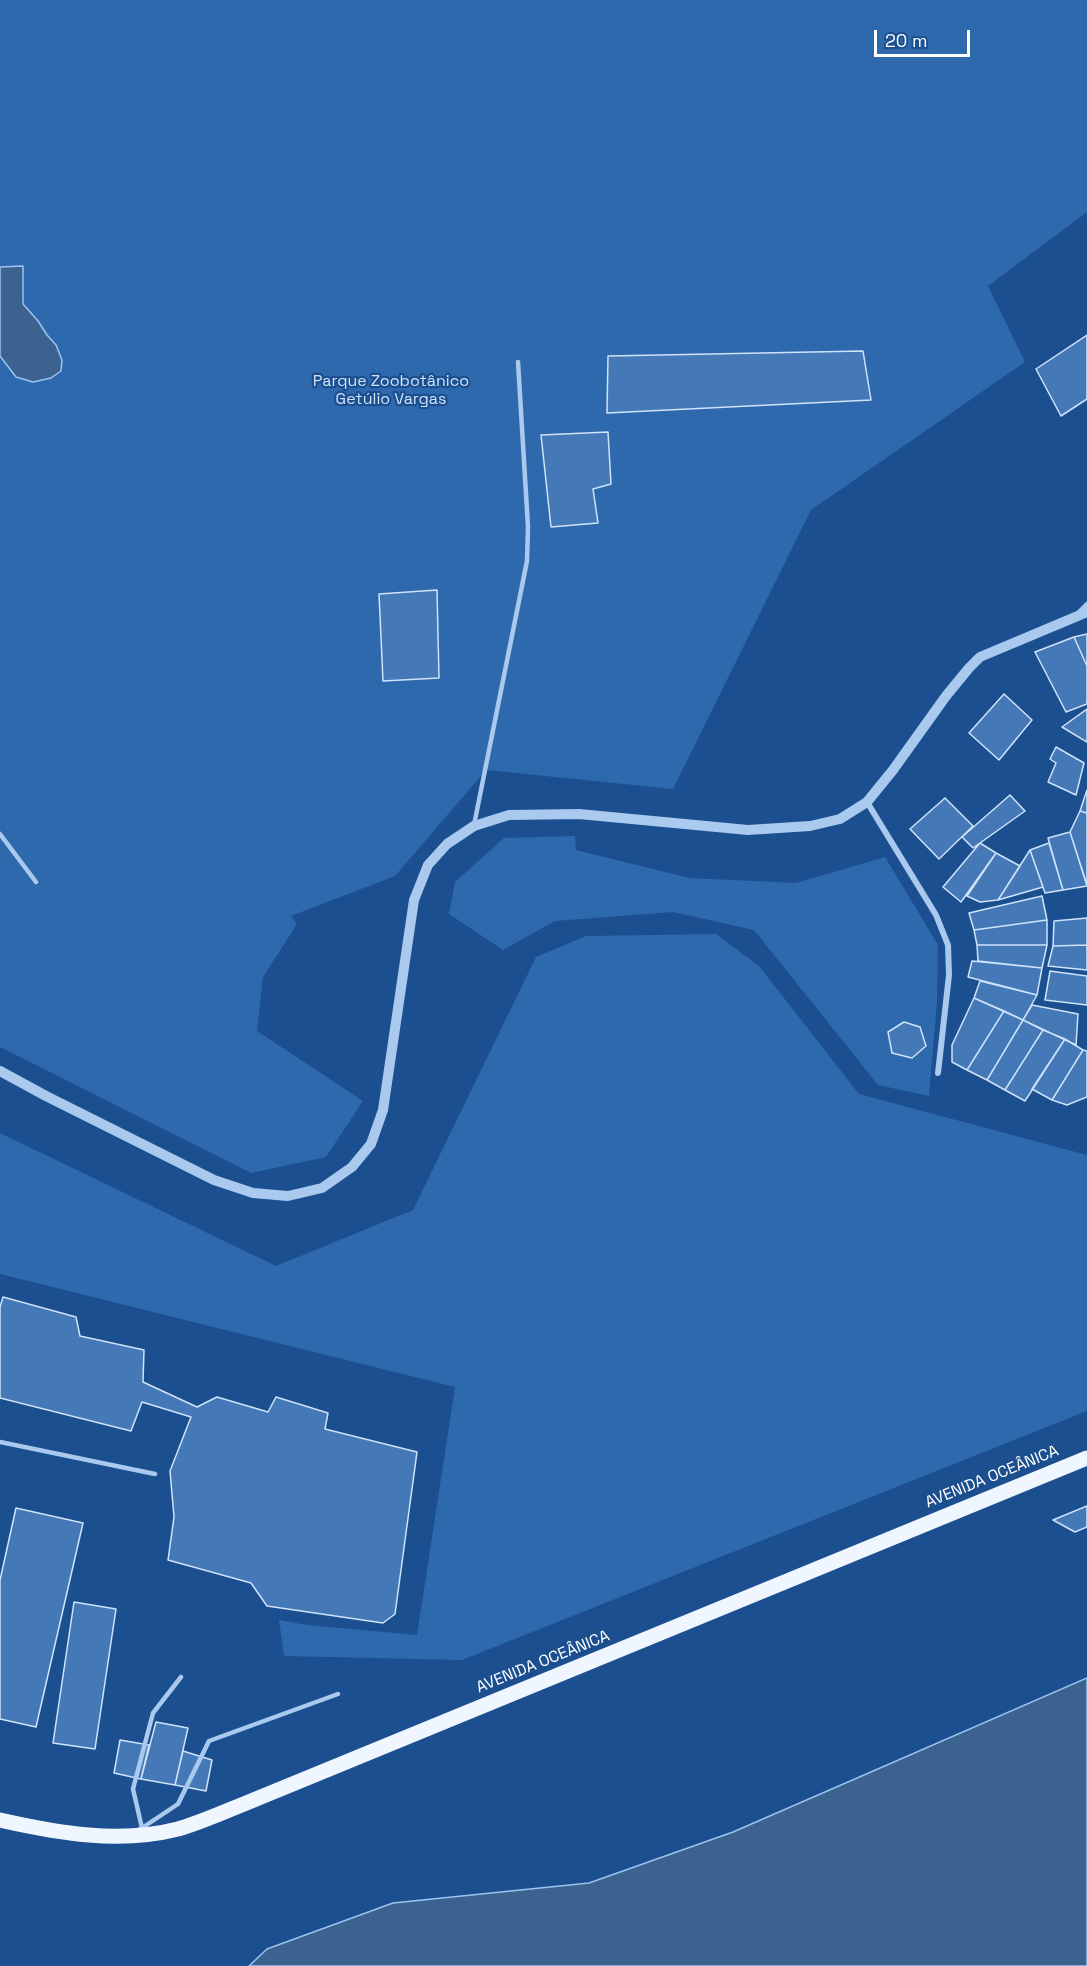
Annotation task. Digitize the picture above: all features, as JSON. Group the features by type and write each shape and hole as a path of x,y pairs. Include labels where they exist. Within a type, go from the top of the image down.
{"main road":[{"name":"AVENIDA OCEÂNICA","path":"0,1820 49,1831 90,1836 178,1828 239,1806 1087,1458"}],"street":[{"path":"0,1071 214,1180 253,1193 288,1196 322,1188 352,1167 371,1144 383,1110 414,900 429,865 447,844 474,826 508,815 579,814 748,830 810,826 840,819 867,802 946,696 980,657 1087,612"},
{"path":"867,802 936,915 948,945 949,975 938,1073"}],"lane":[{"path":"474,826 527,561 528,526 518,362"},
{"path":"1073,618 1087,604"},
{"path":"0,834 36,882"},
{"path":"0,1442 155,1474"},
{"path":"181,1677 153,1713 133,1789 136,1831 177,1804 209,1741 338,1695"}],"green space":[{"name":"Parque Zoobotânico Getúlio Vargas","path":"0,0 1087,0 1087,212 988,286 1025,362 811,510 673,789 486,770 395,876 291,916 297,924 263,977 257,1031 363,1101 326,1157 251,1173 0,1047"},
{"path":"575,836 576,850 689,878 796,883 885,857 938,945 937,1002 929,1096 878,1085 754,930 673,912 555,921 503,950 449,914 455,882 504,838"},
{"path":"716,934 759,966 859,1094 1087,1155 1087,1411 462,1660 284,1656 279,1620 307,1625 417,1635 455,1387 0,1274 0,1133 276,1266 413,1210 536,957 586,936"}],"shaded area":[{"path":"23,266 23,304 56,345 62,360 61,371 51,378 33,382 16,377 0,356 0,267"},
{"path":"1087,1678 1087,1966 249,1966 267,1949 393,1903 589,1883 733,1832"}],"building":[{"path":"1087,335 1087,399 1061,416 1036,369"},
{"path":"863,351 871,400 607,413 608,356"},
{"path":"608,432 611,484 593,489 598,523 551,527 541,435"},
{"path":"437,590 439,678 383,681 379,594"},
{"path":"1087,634 1087,666 1074,637"},
{"path":"1074,637 1087,666 1087,704 1066,712 1035,652"},
{"path":"1004,694 1032,720 999,760 969,733"},
{"path":"1087,709 1087,742 1062,727"},
{"path":"1056,747 1084,763 1076,795 1048,782 1056,763 1050,759"},
{"path":"1087,790 1087,813 1080,811"},
{"path":"1010,795 1025,811 973,848 962,837"},
{"path":"945,798 973,826 939,859 910,829"},
{"path":"1080,811 1087,813 1087,885 1070,832"},
{"path":"1070,832 1087,886 1063,890 1048,838"},
{"path":"980,843 996,853 961,902 943,887"},
{"path":"1049,843 1063,890 1045,893 1030,850"},
{"path":"1030,850 1043,887 998,900"},
{"path":"996,853 1020,866 998,900 980,902 967,896"},
{"path":"1042,896 1047,920 974,930 969,913"},
{"path":"1087,918 1087,945 1053,946 1054,921"},
{"path":"1047,920 1047,945 977,945 974,930"},
{"path":"977,945 1047,945 1042,968 978,961"},
{"path":"1087,945 1087,970 1048,966 1053,946"},
{"path":"972,961 1042,968 1037,995 968,977"},
{"path":"1050,971 1087,976 1087,1005 1045,1000"},
{"path":"980,981 1037,995 1023,1020 974,998"},
{"path":"974,998 1004,1011 967,1070 952,1062 952,1045"},
{"path":"1032,1005 1078,1014 1076,1045 1023,1020"},
{"path":"1004,1011 1023,1020 987,1080 967,1070"},
{"path":"1023,1020 1043,1030 1005,1090 987,1080"},
{"path":"904,1022 920,1027 926,1046 912,1058 892,1053 888,1032"},
{"path":"1043,1030 1065,1039 1025,1101 1005,1090"},
{"path":"1065,1039 1083,1050 1052,1100 1032,1089"},
{"path":"1083,1050 1087,1051 1087,1097 1067,1105 1052,1100"},
{"path":"3,1297 76,1317 80,1336 144,1350 143,1382 197,1407 217,1397 268,1412 276,1397 328,1413 325,1429 417,1452 395,1614 383,1623 267,1606 251,1583 168,1560 174,1517 170,1471 191,1417 142,1402 131,1431 0,1398 0,1307"},
{"path":"1087,1506 1087,1527 1075,1532 1053,1520"},
{"path":"16,1508 83,1523 36,1727 0,1719 0,1580"},
{"path":"74,1602 116,1609 95,1749 53,1743"},
{"path":"156,1722 188,1728 175,1785 141,1779"},
{"path":"120,1740 149,1745 141,1779 114,1773"},
{"path":"183,1751 212,1760 206,1791 175,1785"}]}
